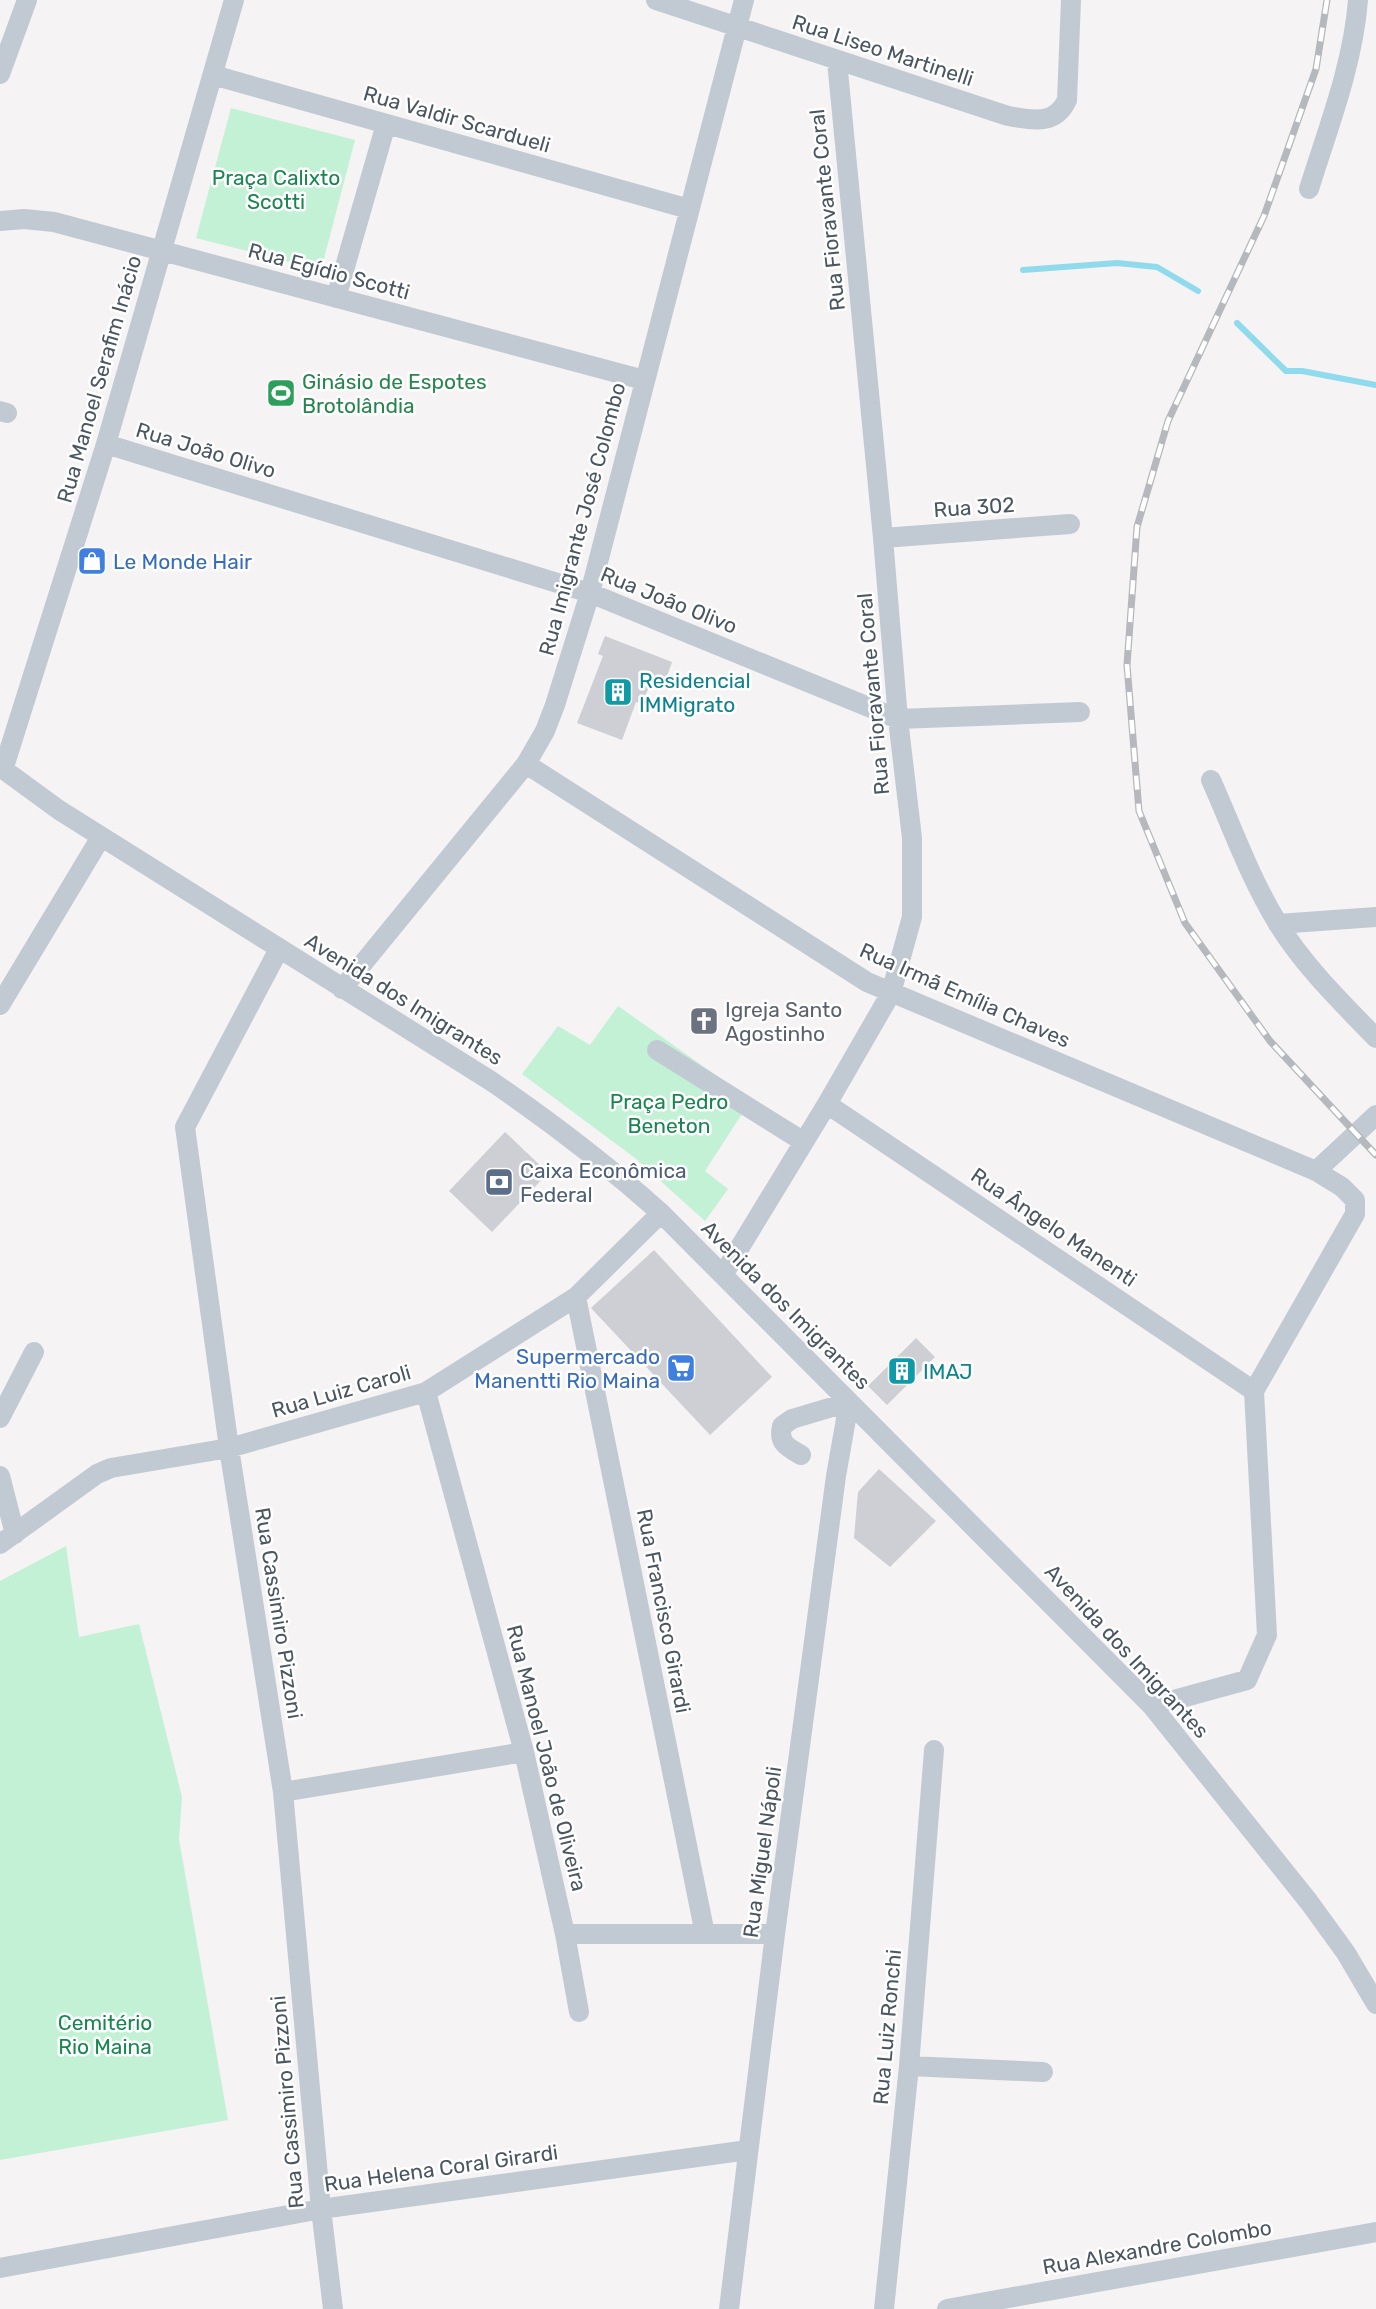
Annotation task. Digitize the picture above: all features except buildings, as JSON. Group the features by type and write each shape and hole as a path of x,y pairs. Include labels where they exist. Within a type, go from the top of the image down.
{"street":[{"path":"0,74 27,0"},
{"name":"Rua Manoel Serafim Inácio","path":"2,769 106,444 234,0"},
{"name":"Rua Liseo Martinelli","path":"656,0 1008,116 1042,119 1052,117 1062,111 1067,100 1071,0"},
{"name":"Rua Imigrante José Colombo","path":"342,989 526,764 545,731 590,594 744,0"},
{"path":"1309,189 1356,27 1358,0"},
{"name":"Rua Fioravante Coral","path":"723,1275 827,1104 891,993 912,917 912,838 898,719 837,61"},
{"name":"Rua Valdir Scardueli","path":"213,75 688,209"},
{"path":"336,298 386,124"},
{"name":"Rua Egídio Scotti","path":"0,221 24,219 54,222 644,380"},
{"name":"Rua João Olivo","path":"106,444 590,594 898,719 1080,712"},
{"name":"Rua 302","path":"883,538 1070,524"},
{"name":"Rua Irmã Emília Chaves","path":"526,764 867,982 1316,1171 1342,1187 1354,1200 1355,1215 1254,1391"},
{"name":"Avenida dos Imigrantes","path":"2,769 58,810 538,1112 662,1213 1152,1706 1310,1902 1346,1953 1376,2004"},
{"path":"1211,780 1262,894 1278,924 1310,966 1376,1038"},
{"path":"0,1005 101,837"},
{"path":"1278,924 1376,917"},
{"name":"Rua Cassimiro Pizzoni","path":"279,949 185,1127 229,1448 284,1792 321,2209 333,2309"},
{"path":"657,1050 804,1142"},
{"name":"Rua Ângelo Manenti","path":"827,1104 1254,1391"},
{"path":"1316,1171 1376,1115"},
{"name":"Rua Luiz Caroli","path":"7,1539 97,1474 111,1468 229,1448 426,1392 576,1297 662,1213"},
{"name":"Rua Francisco Girardi","path":"576,1297 705,1934"},
{"path":"0,1418 34,1352"},
{"path":"1152,1706 1247,1680 1267,1635 1254,1391"},
{"name":"Rua Manoel João de Oliveira","path":"426,1392 525,1752 565,1934 579,2012"},
{"path":"801,1455 784,1445 780,1436 782,1426 792,1419 849,1402"},
{"name":"Rua Miguel Nápoli","path":"729,2309 775,1934 836,1476 849,1402"},
{"path":"0,1476 7,1539"},
{"name":"Rua Luiz Ronchi","path":"884,2309 909,2066 934,1750"},
{"path":"284,1792 525,1752"},
{"path":"565,1934 775,1934"},
{"path":"909,2066 1043,2072"},
{"name":"Rua Helena Coral Girardi","path":"0,2268 321,2209 748,2150"},
{"name":"Rua Alexandre Colombo","path":"947,2309 1376,2232"}],"green space":[{"name":"Praça Calixto Scotti","path":"231,108 355,140 321,270 196,238"},
{"name":"Praça Pedro Beneton","path":"618,1006 751,1100 705,1171 728,1189 705,1221 635,1158 522,1074 558,1026 590,1045"},
{"name":"Cemitério Rio Maina","path":"66,1546 79,1637 139,1624 182,1797 179,1839 228,2120 0,2160 0,1581"}],"waterway":[{"path":"1023,270 1117,263 1157,267 1198,291"},
{"path":"1237,323 1286,371 1302,371 1376,385"}],"railway":[{"path":"1327,0 1316,69 1264,216 1168,421 1137,527 1127,665 1139,811 1185,923 1270,1041 1376,1155"}],"place":[{"name":"Ginásio de Espotes Brotolândia","path":"281,393"},
{"name":"Le Monde Hair","path":"92,561"},
{"name":"Residencial IMMigrato","path":"618,692"},
{"name":"Igreja Santo Agostinho","path":"704,1021"},
{"name":"Caixa Econômica Federal","path":"499,1182"},
{"name":"Supermercado Manentti Rio Maina","path":"681,1368"},
{"name":"IMAJ","path":"902,1371"}]}
